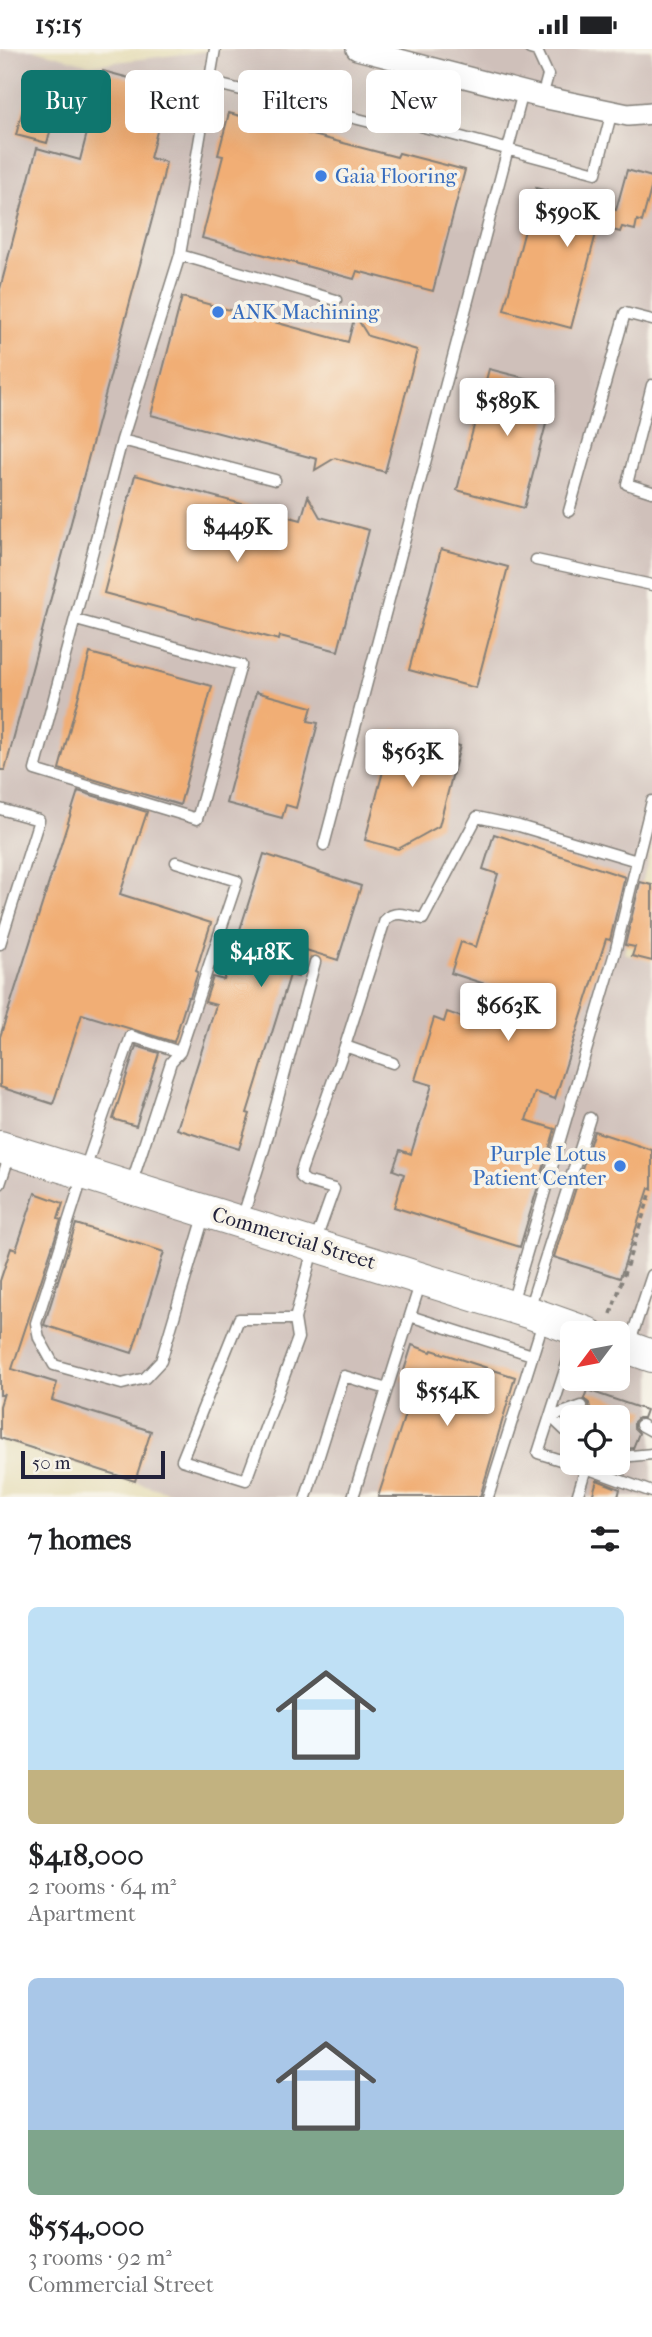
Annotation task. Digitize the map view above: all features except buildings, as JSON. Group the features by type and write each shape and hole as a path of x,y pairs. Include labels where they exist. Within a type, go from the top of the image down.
{"main road":[{"name":"Commercial Street","path":"6,1148 560,1324"}],"street":[{"path":"357,49 533,95 628,114 652,113"}],"lane":[{"path":"211,70 215,49"},
{"path":"324,845 508,150 533,95 548,75 537,51 530,49"},
{"path":"433,69 421,127 596,173 612,111"},
{"path":"224,86 366,121"},
{"path":"76,620 241,665 197,819 35,770 122,440 180,255 200,133"},
{"path":"180,255 336,300"},
{"path":"569,511 625,313 652,320"},
{"path":"652,385 626,484 652,492"},
{"path":"122,440 275,479"},
{"path":"536,560 652,586"},
{"path":"488,1497 533,1355 528,1312 652,801"},
{"path":"0,809 1,807 39,820 0,944"},
{"path":"295,1319 239,1319 182,1460 246,1480 298,1338 295,1319 314,1245 334,1189 306,1181 301,1177 301,1171 385,920 398,913 423,919 477,817 519,826 637,861"},
{"path":"130,1188 171,1062 180,1052 237,881 176,862"},
{"path":"241,1222 265,1146 315,963"},
{"path":"180,1052 131,1036 83,1172 36,1323 39,1338 54,1364 122,1384 145,1378 161,1361 206,1211"},
{"path":"345,1046 393,1063"},
{"path":"528,1312 590,1118"},
{"path":"0,1184 6,1148"},
{"path":"617,1321 652,1275"},
{"path":"353,1497 422,1278"},
{"path":"410,1316 533,1355"},
{"path":"306,1497 344,1376 387,1389"},
{"path":"560,1460 538,1453 551,1417 568,1391"},
{"path":"551,1417 560,1414"},
{"path":"551,1417 560,1426"},
{"path":"641,1425 652,1431"},
{"path":"631,1456 652,1454"},
{"path":"578,1497 584,1475"},
{"path":"603,1475 648,1493"}],"path":[{"path":"609,1321 652,1189"}],"shaded area":[{"path":"0,49 32,49 90,65 225,49 650,49 652,846 624,953 652,962 652,1497 183,1497 0,1439"}],"place":[{"name":"Gaia Flooring","path":"321,176"},
{"name":"ANK Machining","path":"218,312"},
{"name":"Purple Lotus Patient Center","path":"620,1166"}]}
